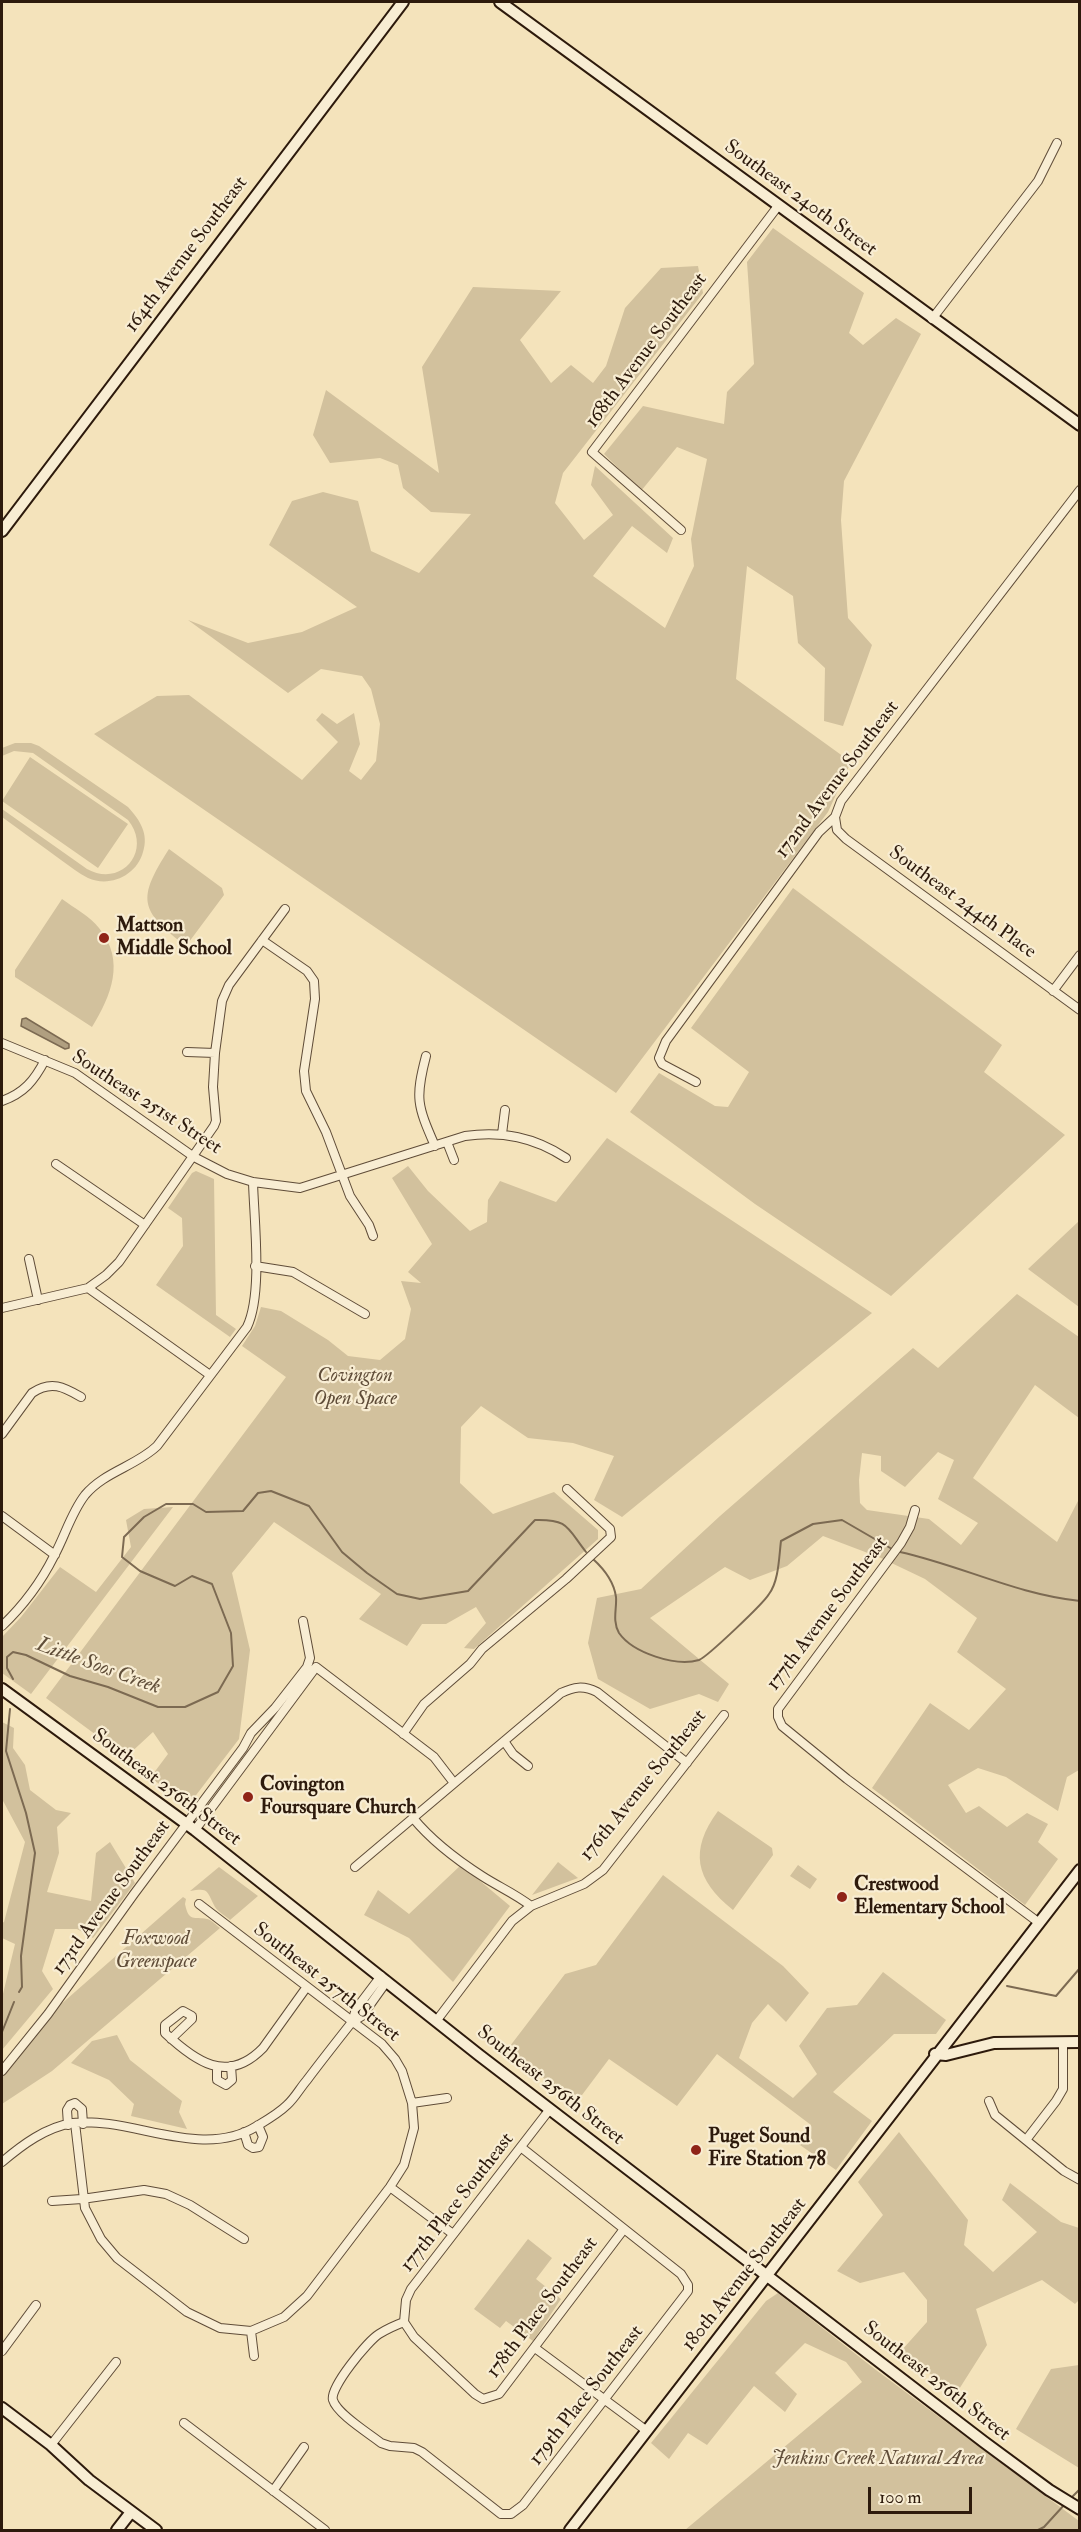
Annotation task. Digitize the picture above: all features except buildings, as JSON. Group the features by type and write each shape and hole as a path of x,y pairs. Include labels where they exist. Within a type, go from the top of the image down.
{"main road":[{"name":"164th Avenue Southeast","path":"2,531 403,2"},
{"name":"Southeast 240th Street","path":"500,2 1080,425"},
{"name":"Southeast 256th Street","path":"2,1689 191,1826 550,2109 1032,2478 1080,2509"},
{"name":"180th Avenue Southeast","path":"570,2530 769,2276 935,2054 1080,1870"},
{"path":"951,2034 960,2040 979,2045"},
{"path":"935,2054 946,2055 979,2045 1011,2042 1080,2042"},
{"path":"2,2408 51,2445 89,2480 156,2530"},
{"path":"117,2530 131,2512"}],"street":[{"path":"932,319 1038,181 1057,143"},
{"name":"168th Avenue Southeast","path":"681,530 592,452 778,206"},
{"name":"172nd Avenue Southeast","path":"696,1082 662,1064 659,1058 661,1049 819,832 835,817 841,801 1080,490"},
{"name":"Southeast 244th Place","path":"835,817 837,830 846,839 1080,1010"},
{"path":"2,1308 88,1288 119,1262 194,1157 216,1121 213,1087 215,1053 225,994 285,909"},
{"path":"262,940 307,970 314,981 315,999 304,1071 306,1091 326,1132 350,1196 369,1225 373,1236"},
{"path":"1053,991 1080,956"},
{"name":"Southeast 251st Street","path":"2,1043 75,1073 194,1157 227,1174 253,1182 300,1188 465,1136 502,1134 535,1141 566,1158"},
{"path":"187,1052 215,1053"},
{"path":"426,1056 418,1087 420,1109 435,1146"},
{"path":"2,1101 15,1096 32,1083 45,1060"},
{"path":"502,1134 505,1110"},
{"path":"447,1142 454,1160"},
{"path":"56,1164 145,1225"},
{"path":"2,1624 30,1594 55,1555 84,1497 101,1480 149,1453 250,1320 254,1310 255,1266 253,1182"},
{"path":"29,1259 38,1299"},
{"path":"255,1266 293,1272 365,1314"},
{"path":"88,1288 210,1375"},
{"path":"2,1434 32,1393 39,1388 51,1385 62,1386 81,1397"},
{"path":"403,1734 424,1704 470,1664 482,1649 566,1579 611,1537 610,1529 567,1490"},
{"name":"177th Avenue Southeast","path":"915,1510 902,1543 778,1709 777,1717 782,1726 847,1779 1038,1922"},
{"path":"2,1516 55,1555"},
{"name":"173rd Avenue Southeast","path":"2,2071 191,1826 251,1733 275,1708 307,1667 310,1658 303,1621"},
{"path":"191,1826 316,1667 434,1757 454,1783"},
{"path":"356,1867 561,1693 579,1687 597,1692 687,1763"},
{"name":"176th Avenue Southeast","path":"437,2020 512,1921 531,1906 584,1884 603,1870 724,1715"},
{"path":"504,1741 513,1754 528,1766"},
{"path":"413,1818 426,1834 483,1877 511,1891 531,1906"},
{"name":"Southeast 257th Street","path":"199,1904 382,2044 402,2071 412,2103 414,2128 412,2140 404,2165 390,2187 307,2296 284,2316 251,2331"},
{"path":"2,2162 39,2135 75,2124 211,2139 258,2126 287,2105 352,2022 362,2016 384,1979"},
{"path":"171,2039 199,2061 217,2066 231,2066 258,2053 263,2048 306,1988"},
{"path":"1026,2140 1063,2089 1063,2042"},
{"path":"217,2066 217,2080 226,2085 232,2080 231,2066"},
{"path":"412,2103 447,2098"},
{"path":"988,2101 995,2115 1064,2171 1080,2180"},
{"name":"177th Place Southeast","path":"404,2322 404,2309 411,2289 550,2109"},
{"path":"75,2124 82,2199 102,2239 117,2258 187,2312 220,2328 251,2331 254,2356"},
{"path":"243,2132 248,2145 253,2148 259,2147 264,2140 258,2126"},
{"path":"522,2148 624,2229"},
{"path":"390,2187 453,2234"},
{"path":"52,2201 144,2190 166,2194 190,2205 244,2239"},
{"name":"179th Place Southeast","path":"404,2322 381,2332 371,2340 334,2387 332,2397 337,2407 381,2443 417,2449 501,2514 511,2514 523,2505 685,2297 688,2285 681,2274 624,2229"},
{"name":"178th Place Southeast","path":"404,2322 414,2337 483,2399 499,2394 624,2229"},
{"path":"2,2351 36,2305"},
{"path":"535,2348 647,2432"},
{"path":"51,2445 116,2362"},
{"path":"184,2424 325,2530"},
{"path":"273,2491 304,2447"}],"green space":[{"path":"773,228 864,293 849,333 863,345 896,318 921,334 844,481 841,520 848,618 872,645 843,726 824,721 825,668 798,643 793,596 747,566 736,679 851,762 828,812 616,1093 94,734 157,696 189,695 302,780 338,742 316,720 322,713 337,724 354,713 360,744 349,771 361,780 376,761 380,724 371,689 362,676 321,669 288,693 188,620 248,643 302,632 357,607 269,545 292,501 323,492 358,501 371,551 419,573 471,514 431,512 403,488 398,465 380,458 330,463 313,435 326,390 439,473 422,367 473,287 561,291 520,340 551,383 571,365 593,383 606,366 625,308 661,268 698,266 703,293 563,473 555,503 584,540 613,515 591,485 595,466 673,538 667,553 632,526 593,576 665,628 694,566 691,539 707,459 677,447 641,491 604,454 643,406 724,424 727,392 754,364 747,262"},
{"path":"15,743 31,743 39,746 128,807 140,822 145,839 140,860 129,873 105,881 88,878 2,817 2,809 87,869 100,874 111,874 122,870 135,854 137,843 135,832 128,820 33,753 14,751 2,756 2,748"},
{"path":"30,757 128,824 98,868 2,801"},
{"path":"169,849 222,888 224,895 186,946 159,923 148,903 148,892 152,880"},
{"path":"793,888 1002,1045 984,1072 1065,1135 891,1296 755,1204 630,1112 659,1073 715,1106 728,1107 749,1072 691,1028"},
{"path":"62,899 87,916 99,928 112,953 114,966 110,991 92,1027 15,977 15,970"},
{"name":"Covington Open Space","path":"607,1138 872,1313 622,1517 594,1500 614,1456 573,1443 528,1438 481,1406 461,1427 460,1483 493,1514 554,1492 598,1530 598,1539 474,1649 464,1648 486,1623 476,1607 446,1624 422,1624 407,1646 359,1619 381,1594 274,1522 232,1573 250,1650 239,1739 190,1803 150,1778 168,1754 153,1732 126,1757 46,1698 286,1377 242,1346 255,1326 261,1307 281,1311 328,1340 348,1356 380,1360 405,1339 411,1309 401,1281 421,1283 408,1272 432,1244 392,1178 408,1166 428,1191 470,1231 487,1222 488,1200 500,1181 556,1202"},
{"path":"196,1171 214,1179 216,1315 236,1329 230,1337 156,1285 183,1246 182,1218 168,1208 192,1173"},
{"path":"1079,1221 1079,1307 1028,1269"},
{"path":"1017,1294 1079,1337 1079,1418 1035,1385 973,1478 1057,1542 1079,1499 1079,1770 1067,1777 1058,1811 1006,1777 978,1768 948,1785 966,1813 979,1806 1007,1827 1027,1813 1048,1824 1038,1842 1058,1859 1025,1905 872,1788 930,1703 969,1730 1006,1689 957,1652 977,1618 925,1579 881,1558 823,1536 787,1566 750,1580 725,1567 650,1618 729,1684 718,1702 699,1694 650,1709 598,1679 588,1643 597,1598 641,1589 720,1516 913,1348 938,1368","holes":["938,1452 954,1460 938,1499 978,1523 961,1545 929,1519 867,1510 860,1503 859,1480 862,1453 881,1456 881,1471 905,1487"]},
{"path":"173,1507 31,1694 2,1673 2,1637 21,1617 60,1567 96,1592 131,1547 126,1520 144,1509"},
{"path":"2,1722 14,1728 13,1748 25,1765 30,1790 56,1810 71,1813 57,1827 59,1853 47,1892 91,1901 96,1853 110,1842 135,1883 93,1938 77,1929 55,1929 42,1971 53,1989 2,2050 2,1998 15,1944 2,1938 2,1923 25,1842 2,1799"},
{"path":"718,1811 772,1848 773,1855 733,1910 711,1887 700,1864 703,1839"},
{"path":"558,1862 578,1878 532,1895"},
{"path":"461,1865 510,1906 453,1982 409,1938 364,1915 378,1890 409,1914"},
{"path":"798,1865 817,1879 810,1889 790,1876"},
{"name":"Foxwood Greenspace","path":"219,1867 258,1896 230,1920 216,1909 206,1891 190,1891"},
{"path":"663,1875 783,1966 809,1993 786,2022 768,2004 752,2023 739,2058 793,2098 817,2074 799,2046 827,2008 857,2005 883,1972 946,2020 936,2034 894,2034 833,2092 872,2121 836,2170 797,2143 811,2125 717,2054 677,2106 609,2059 576,2103 507,2050 565,1974 596,1965"},
{"name":"Foxwood Greenspace","path":"183,1897 186,1899 185,1904 190,1916 209,1920 220,1928 52,2071 2,2104 2,2076 51,2013"},
{"path":"117,2035 130,2060 182,2101 179,2112 187,2129 131,2116 134,2104 109,2080 71,2063 92,2041"},
{"path":"899,2132 968,2220 964,2245 993,2272 1037,2232 1002,2200 1010,2183 1061,2222 1079,2228 1079,2300 1075,2304 1042,2280 976,2309 987,2345 956,2394 901,2351 927,2322 927,2300 904,2272 860,2283 837,2271 883,2215 858,2182"},
{"path":"528,2239 552,2258 536,2279 561,2299 533,2341 506,2321 500,2328 474,2309"},
{"name":"Jenkins Creek Natural Area","path":"778,2293 876,2370 1079,2521 1079,2530 685,2530 862,2382 846,2362 805,2343 775,2373 797,2394 785,2412 754,2386 707,2445 688,2433 669,2459 651,2443 766,2301"},
{"path":"1080,2365 1079,2468 1016,2429 1051,2369"}],"shaded area":[{"path":"26,1018 69,1044 69,1048 65,1049 21,1026 22,1019"}],"waterway":[{"name":"Little Soos Creek","path":"13,1679 7,1668 7,1657 13,1652 26,1655 70,1676 108,1687 158,1707 185,1707 218,1692 233,1666 231,1633 212,1584 192,1576 175,1586 140,1571 122,1557 124,1537 144,1517 166,1504 193,1504 206,1512 243,1511 258,1493 271,1491 309,1506 342,1552 367,1573 397,1594 420,1599 468,1591 535,1520 561,1523 586,1552"},
{"name":"Little Soos Creek","path":"593,1559 605,1571 613,1586 616,1597 616,1624 619,1633 634,1647 656,1657 690,1662 699,1660 712,1650 765,1600 777,1575 781,1541 813,1524 842,1520 892,1549"},
{"name":"Little Soos Creek","path":"900,1552 1033,1592 1080,1601"},
{"name":"Little Soos Creek","path":"10,1709 6,1751 26,1813 35,1853 21,1956 22,1987 19,1992"},
{"path":"1007,1986 1056,1996 1080,1968"},
{"name":"Little Soos Creek","path":"2,2032 14,2002"},
{"path":"1069,2500 1080,2489"},
{"path":"1038,2530 1044,2527 1065,2504"}],"place":[{"name":"Mattson Middle School","path":"104,938"},
{"name":"Covington Foursquare Church","path":"248,1797"},
{"name":"Crestwood Elementary School","path":"842,1897"},
{"name":"Puget Sound Fire Station 78","path":"696,2150"}]}
